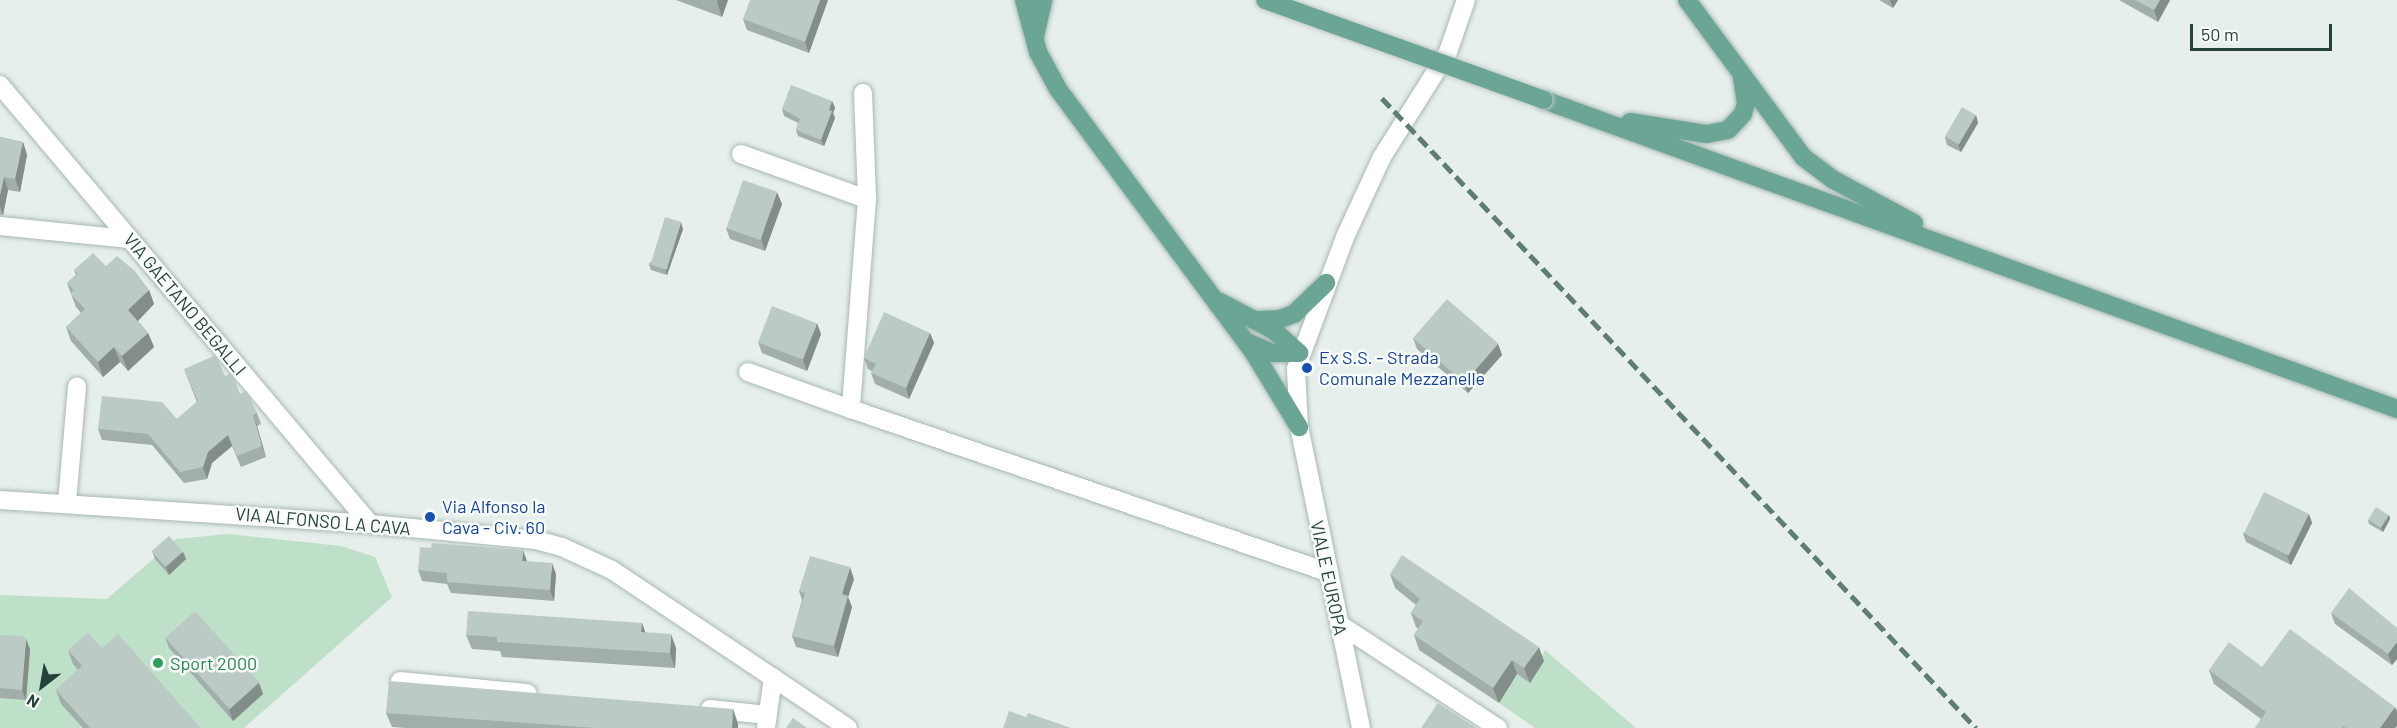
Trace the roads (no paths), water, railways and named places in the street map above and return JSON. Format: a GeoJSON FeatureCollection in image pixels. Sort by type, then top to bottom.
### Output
{"type":"FeatureCollection","features":[{"type":"Feature","properties":{"kind":"main road"},"geometry":{"type":"LineString","coordinates":[[1024,0],[1034,38],[1058,89],[1151,219],[1214,297],[1244,339],[1299,427]]}},
{"type":"Feature","properties":{"kind":"main road"},"geometry":{"type":"LineString","coordinates":[[1034,38],[1043,0]]}},
{"type":"Feature","properties":{"kind":"main road"},"geometry":{"type":"LineString","coordinates":[[1265,0],[1965,251],[2397,409]]}},
{"type":"Feature","properties":{"kind":"main road"},"geometry":{"type":"LineString","coordinates":[[1687,0],[1788,140],[1813,165],[1965,251]]}},
{"type":"Feature","properties":{"kind":"main road"},"geometry":{"type":"LineString","coordinates":[[1580,113],[1719,133],[1735,125],[1746,103],[1736,66]]}},
{"type":"Feature","properties":{"kind":"main road"},"geometry":{"type":"LineString","coordinates":[[1251,318],[1272,320],[1291,315],[1326,283]]}},
{"type":"Feature","properties":{"kind":"main road"},"geometry":{"type":"LineString","coordinates":[[1214,297],[1280,335],[1299,353]]}},
{"type":"Feature","properties":{"kind":"main road"},"geometry":{"type":"LineString","coordinates":[[1244,339],[1272,353],[1299,353]]}},
{"type":"Feature","properties":{"kind":"street","name":"VIALE EUROPA"},"geometry":{"type":"LineString","coordinates":[[1361,728],[1327,573],[1299,427],[1294,394],[1299,353],[1326,283],[1382,157],[1448,52],[1466,0]]}},
{"type":"Feature","properties":{"kind":"street","name":"VIA GAETANO BEGALLI"},"geometry":{"type":"LineString","coordinates":[[0,85],[370,524]]}},
{"type":"Feature","properties":{"kind":"street"},"geometry":{"type":"LineString","coordinates":[[850,409],[867,199],[863,93]]}},
{"type":"Feature","properties":{"kind":"street"},"geometry":{"type":"LineString","coordinates":[[741,154],[867,199]]}},
{"type":"Feature","properties":{"kind":"street"},"geometry":{"type":"LineString","coordinates":[[0,226],[129,238]]}},
{"type":"Feature","properties":{"kind":"street"},"geometry":{"type":"LineString","coordinates":[[748,372],[1327,573]]}},
{"type":"Feature","properties":{"kind":"street"},"geometry":{"type":"LineString","coordinates":[[67,503],[77,386]]}},
{"type":"Feature","properties":{"kind":"street","name":"VIA ALFONSO LA CAVA"},"geometry":{"type":"LineString","coordinates":[[0,500],[370,524],[536,540],[562,547],[612,570],[848,728]]}},
{"type":"Feature","properties":{"kind":"street"},"geometry":{"type":"LineString","coordinates":[[1339,624],[1498,728]]}},
{"type":"Feature","properties":{"kind":"street"},"geometry":{"type":"LineString","coordinates":[[697,708],[767,721],[773,677]]}},
{"type":"Feature","properties":{"kind":"street"},"geometry":{"type":"LineString","coordinates":[[400,681],[542,694]]}},
{"type":"Feature","properties":{"kind":"railway"},"geometry":{"type":"LineString","coordinates":[[1382,98],[1976,728]]}},
{"type":"Feature","properties":{"kind":"place","name":"Ex S.S. - Strada Comunale Mezzanelle"},"geometry":{"type":"Point","coordinates":[1307,368]}},
{"type":"Feature","properties":{"kind":"place","name":"Via Alfonso la Cava - Civ. 60"},"geometry":{"type":"Point","coordinates":[430,517]}},
{"type":"Feature","properties":{"kind":"place","name":"Sport 2000"},"geometry":{"type":"Point","coordinates":[158,663]}}]}
